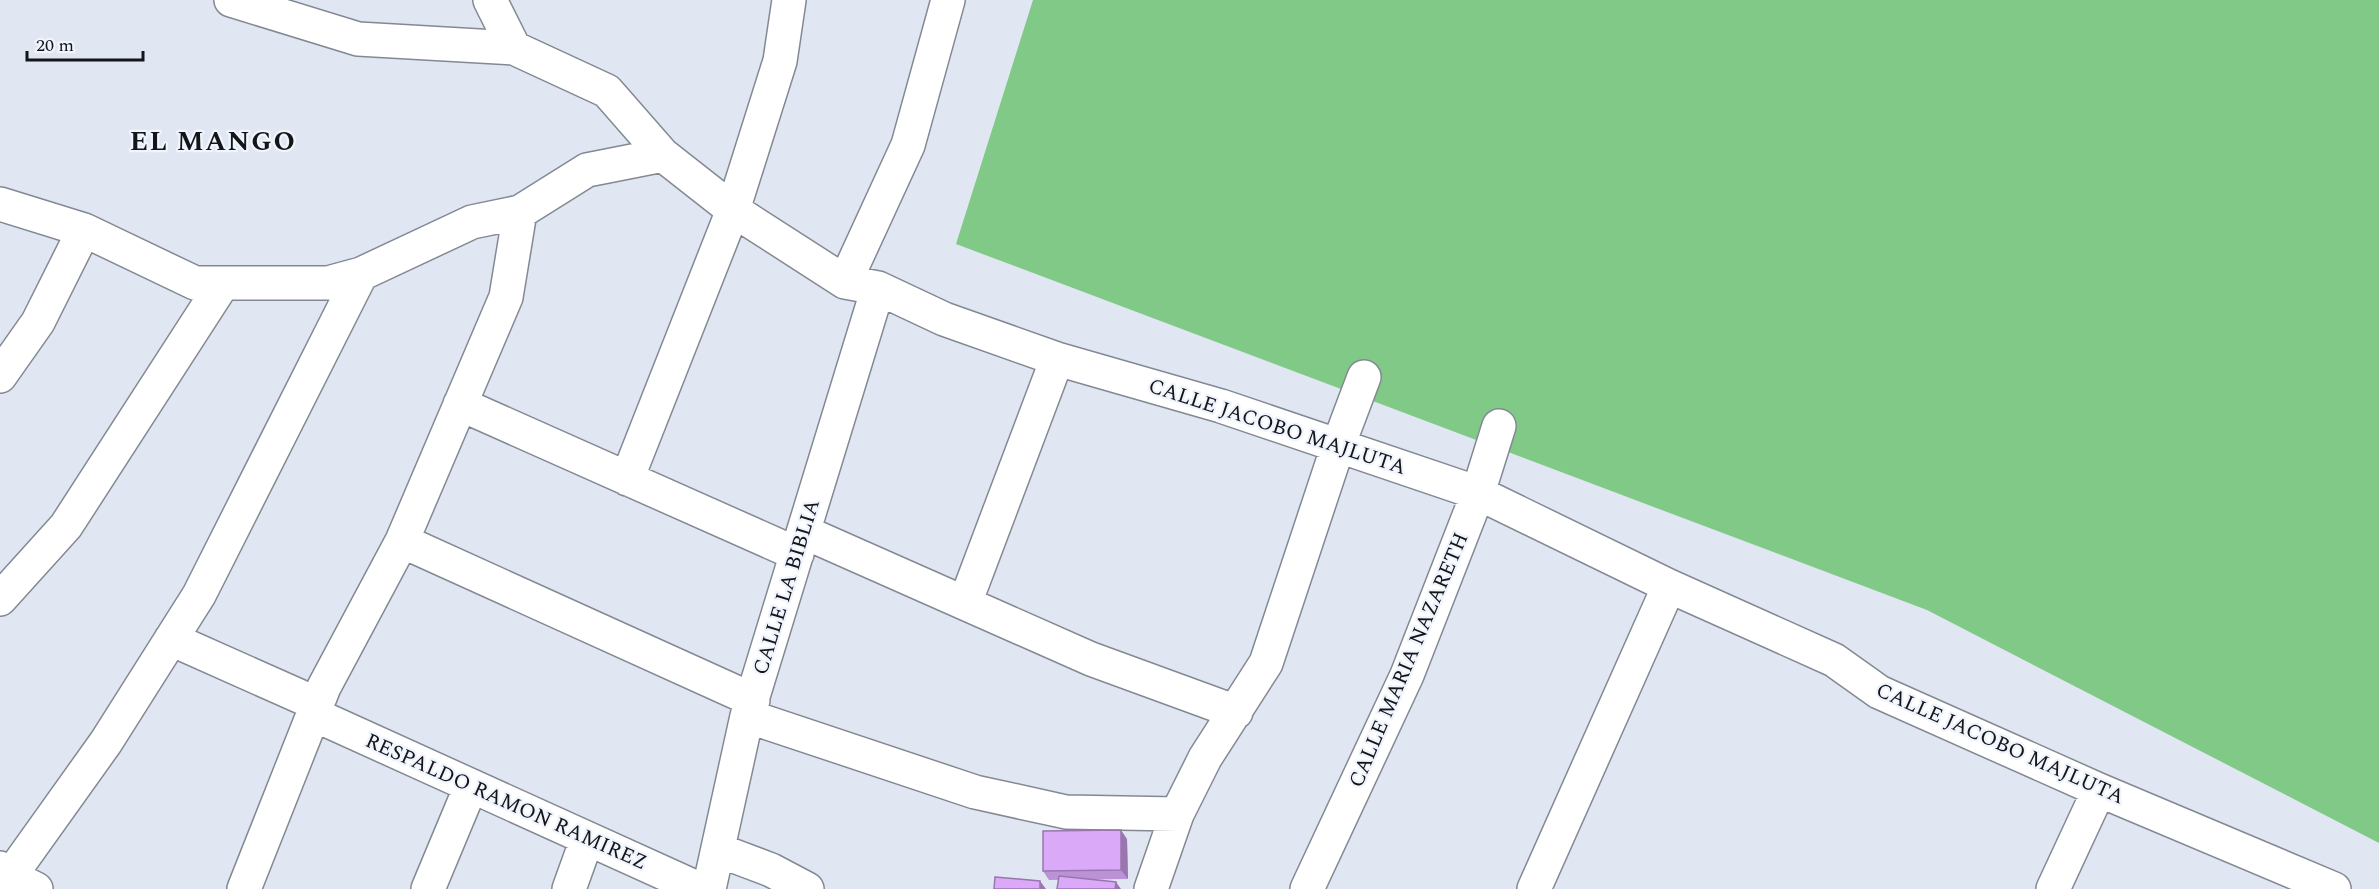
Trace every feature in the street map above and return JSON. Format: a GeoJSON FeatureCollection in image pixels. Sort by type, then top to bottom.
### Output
{"type":"FeatureCollection","features":[{"type":"Feature","properties":{"kind":"street","name":"CALLE JACOBO MAJLUTA"},"geometry":{"type":"LineString","coordinates":[[231,0],[358,39],[514,48],[607,92],[663,155],[732,210],[845,282],[878,288],[944,319],[1057,359],[1221,406],[1478,493],[1669,586],[1834,660],[1879,692],[2099,790],[2334,889]]}},
{"type":"Feature","properties":{"kind":"street"},"geometry":{"type":"LineString","coordinates":[[490,0],[514,48]]}},
{"type":"Feature","properties":{"kind":"street"},"geometry":{"type":"LineString","coordinates":[[627,479],[732,210],[780,61],[789,0]]}},
{"type":"Feature","properties":{"kind":"street"},"geometry":{"type":"LineString","coordinates":[[845,282],[908,145],[948,0]]}},
{"type":"Feature","properties":{"kind":"street"},"geometry":{"type":"LineString","coordinates":[[0,204],[84,230],[195,283],[328,283],[361,274],[472,222],[520,212],[586,170],[663,155]]}},
{"type":"Feature","properties":{"kind":"street"},"geometry":{"type":"LineString","coordinates":[[244,889],[324,687],[402,541],[506,297],[520,212]]}},
{"type":"Feature","properties":{"kind":"street"},"geometry":{"type":"LineString","coordinates":[[0,376],[38,322],[84,230]]}},
{"type":"Feature","properties":{"kind":"street"},"geometry":{"type":"LineString","coordinates":[[12,881],[106,742],[199,595],[361,274]]}},
{"type":"Feature","properties":{"kind":"street"},"geometry":{"type":"LineString","coordinates":[[0,599],[66,526],[224,283]]}},
{"type":"Feature","properties":{"kind":"street","name":"CALLE LA BIBLIA"},"geometry":{"type":"LineString","coordinates":[[709,889],[750,708],[878,288]]}},
{"type":"Feature","properties":{"kind":"street"},"geometry":{"type":"LineString","coordinates":[[965,603],[1057,359]]}},
{"type":"Feature","properties":{"kind":"street"},"geometry":{"type":"LineString","coordinates":[[1151,889],[1177,814],[1205,758],[1266,663],[1338,446],[1364,376]]}},
{"type":"Feature","properties":{"kind":"street"},"geometry":{"type":"LineString","coordinates":[[460,404],[627,479],[965,603],[1091,659],[1236,712]]}},
{"type":"Feature","properties":{"kind":"street","name":"CALLE MARIA NAZARETH"},"geometry":{"type":"LineString","coordinates":[[1307,889],[1407,675],[1478,493],[1499,426]]}},
{"type":"Feature","properties":{"kind":"street"},"geometry":{"type":"LineString","coordinates":[[402,541],[750,708],[975,792],[1066,812],[1177,814]]}},
{"type":"Feature","properties":{"kind":"street"},"geometry":{"type":"LineString","coordinates":[[1534,889],[1669,586]]}},
{"type":"Feature","properties":{"kind":"street","name":"RESPALDO RAMON RAMIREZ"},"geometry":{"type":"LineString","coordinates":[[171,639],[471,786],[699,889]]}},
{"type":"Feature","properties":{"kind":"street"},"geometry":{"type":"LineString","coordinates":[[428,889],[471,786]]}},
{"type":"Feature","properties":{"kind":"street"},"geometry":{"type":"LineString","coordinates":[[2053,889],[2099,790]]}},
{"type":"Feature","properties":{"kind":"street"},"geometry":{"type":"LineString","coordinates":[[568,889],[587,839]]}},
{"type":"Feature","properties":{"kind":"street"},"geometry":{"type":"LineString","coordinates":[[718,850],[771,870],[807,889]]}},
{"type":"Feature","properties":{"kind":"green space"},"geometry":{"type":"Polygon","coordinates":[[[1033,0],[2379,0],[2379,843],[1927,610],[956,244],[1033,0]]]}},
{"type":"Feature","properties":{"kind":"building"},"geometry":{"type":"Polygon","coordinates":[[[1121,830],[1121,870],[1043,871],[1043,831],[1121,830]]]}},
{"type":"Feature","properties":{"kind":"building"},"geometry":{"type":"Polygon","coordinates":[[[1059,876],[1116,882],[1115,889],[1057,889],[1059,876]]]}},
{"type":"Feature","properties":{"kind":"building"},"geometry":{"type":"Polygon","coordinates":[[[995,877],[1040,881],[1040,889],[994,889],[995,877]]]}},
{"type":"Feature","properties":{"kind":"district","name":"EL MANGO"},"geometry":{"type":"Point","coordinates":[213,142]}}]}
